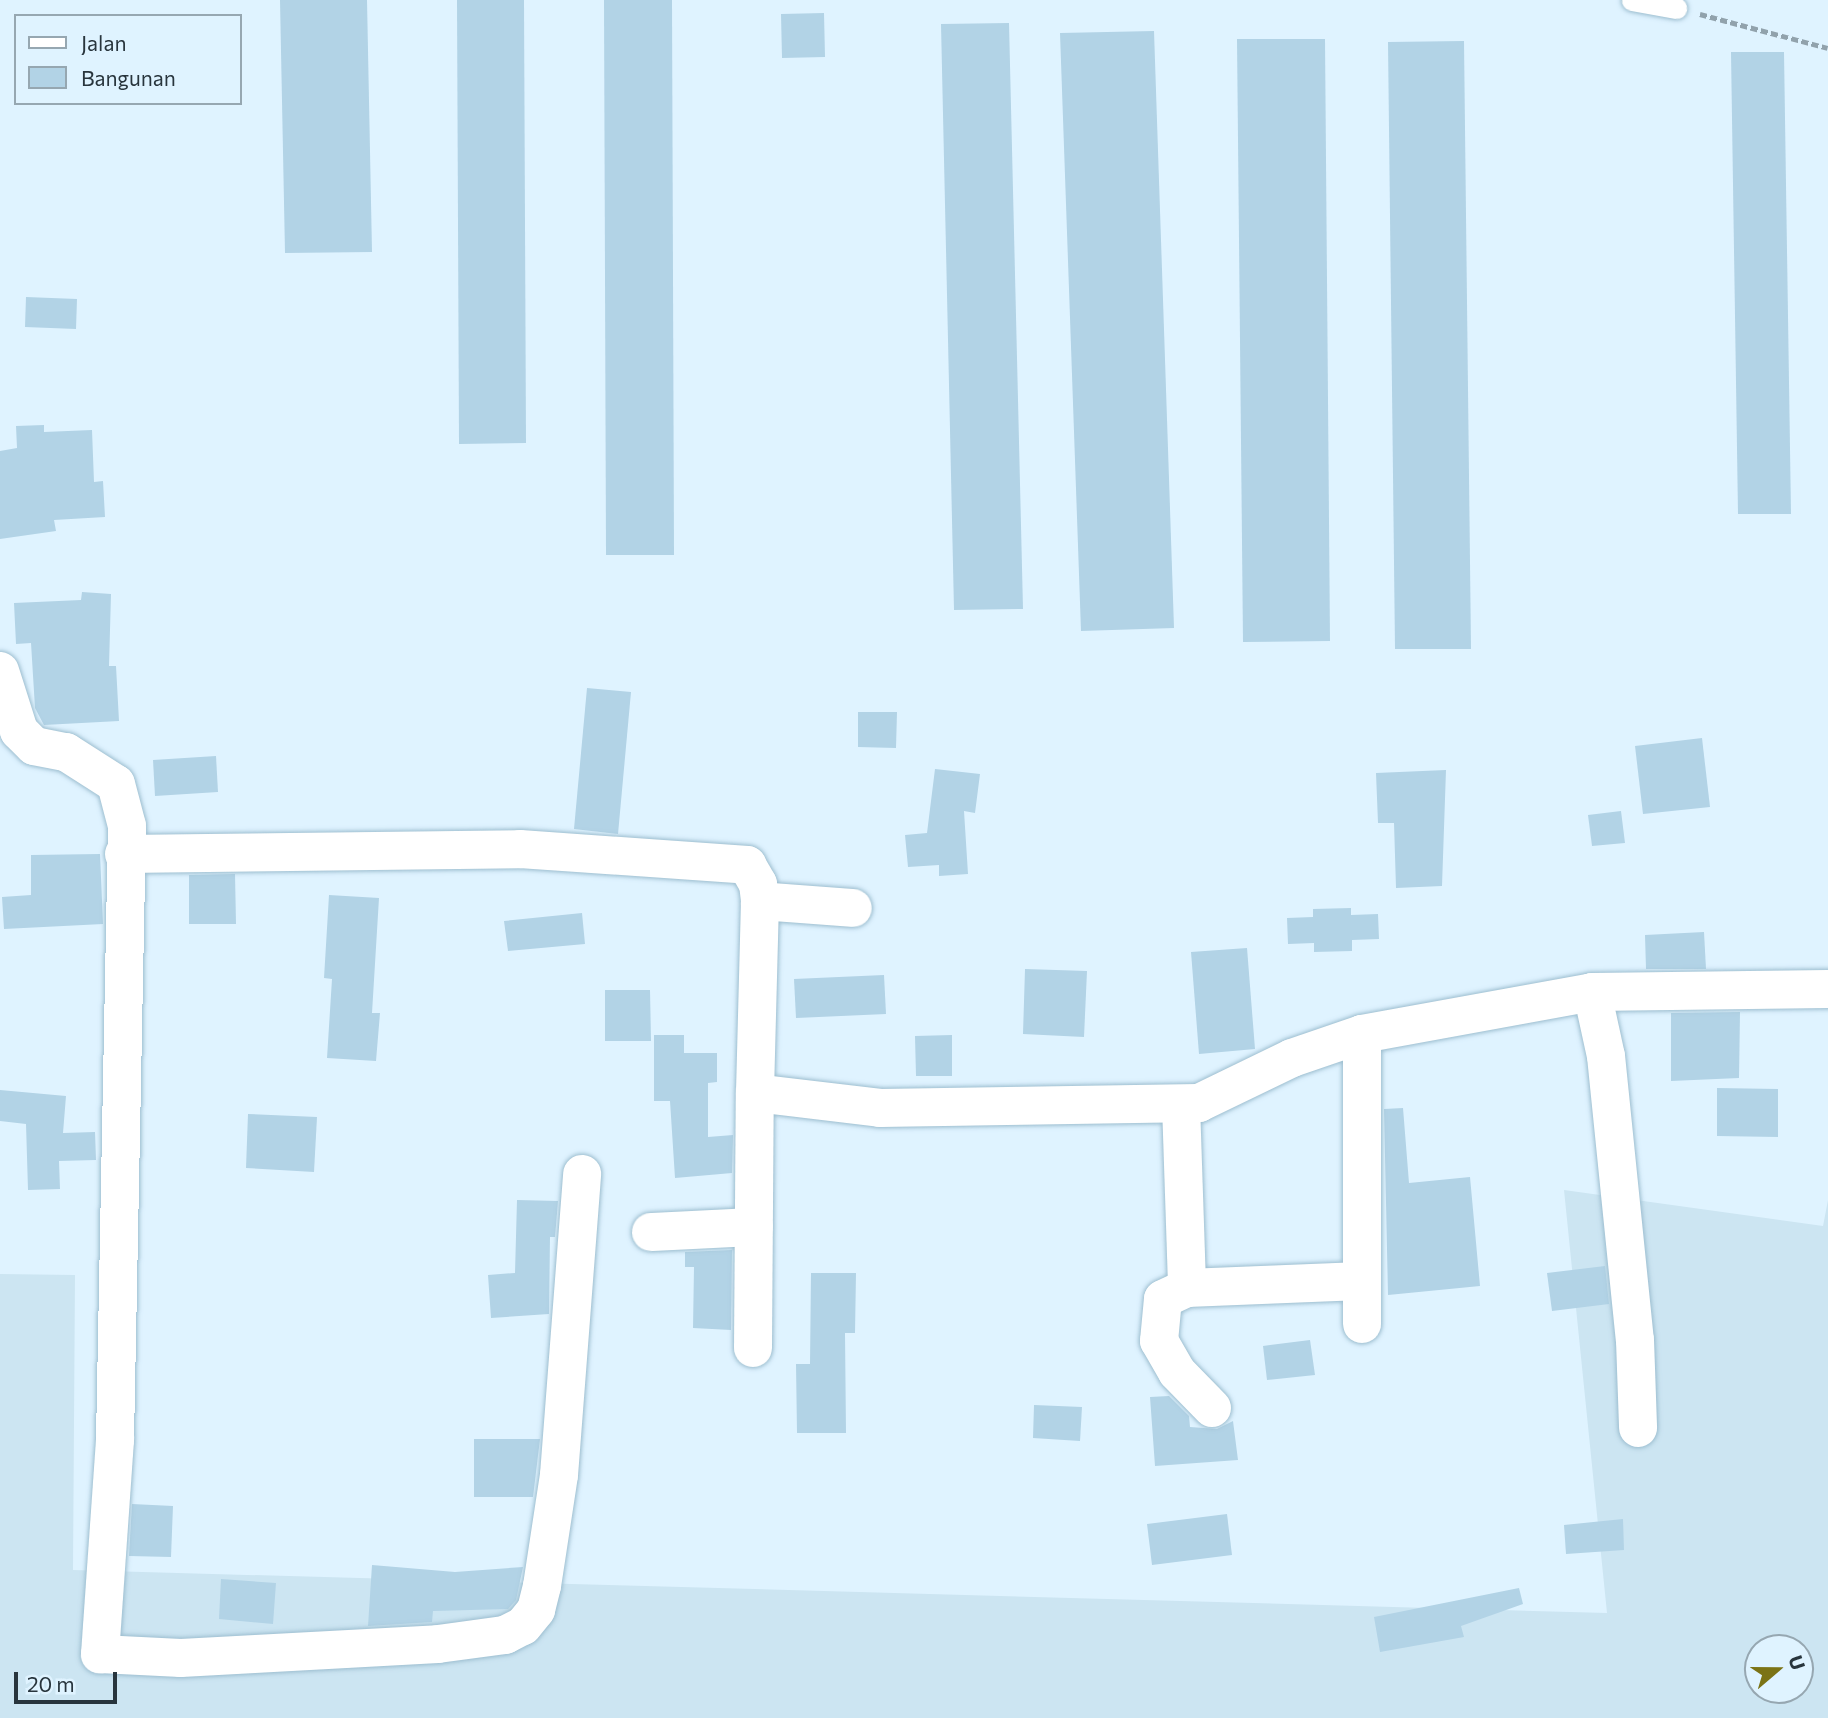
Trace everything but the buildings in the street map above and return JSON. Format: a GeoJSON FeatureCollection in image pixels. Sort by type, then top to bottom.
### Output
{"type":"FeatureCollection","features":[{"type":"Feature","properties":{"kind":"street"},"geometry":{"type":"LineString","coordinates":[[0,671],[11,716],[34,746],[66,752],[116,784],[127,826],[124,854],[115,1440],[100,1654],[181,1658],[438,1644],[505,1634],[523,1626],[539,1598],[559,1475],[582,1174]]}},
{"type":"Feature","properties":{"kind":"street"},"geometry":{"type":"LineString","coordinates":[[124,854],[520,849],[747,865],[754,873],[760,901],[752,1348]]}},
{"type":"Feature","properties":{"kind":"street"},"geometry":{"type":"LineString","coordinates":[[760,901],[853,908]]}},
{"type":"Feature","properties":{"kind":"street"},"geometry":{"type":"LineString","coordinates":[[755,1093],[880,1108],[1199,1103],[1292,1058],[1362,1034],[1592,992],[1828,989]]}},
{"type":"Feature","properties":{"kind":"street"},"geometry":{"type":"LineString","coordinates":[[1592,992],[1606,1056],[1635,1340],[1638,1428]]}},
{"type":"Feature","properties":{"kind":"street"},"geometry":{"type":"LineString","coordinates":[[1362,1034],[1362,1324]]}},
{"type":"Feature","properties":{"kind":"street"},"geometry":{"type":"LineString","coordinates":[[1181,1104],[1187,1288]]}},
{"type":"Feature","properties":{"kind":"street"},"geometry":{"type":"LineString","coordinates":[[651,1232],[754,1227]]}},
{"type":"Feature","properties":{"kind":"street"},"geometry":{"type":"LineString","coordinates":[[1212,1408],[1177,1372],[1159,1341],[1163,1299],[1187,1288],[1361,1281]]}},
{"type":"Feature","properties":{"kind":"lane"},"geometry":{"type":"LineString","coordinates":[[1632,0],[1676,8]]}},
{"type":"Feature","properties":{"kind":"path"},"geometry":{"type":"LineString","coordinates":[[1676,8],[1828,48]]}},
{"type":"Feature","properties":{"kind":"shaded area"},"geometry":{"type":"Polygon","coordinates":[[[1564,1190],[1823,1226],[1828,1200],[1828,1718],[0,1718],[0,1274],[75,1275],[73,1570],[1607,1613],[1564,1190]]]}}]}
